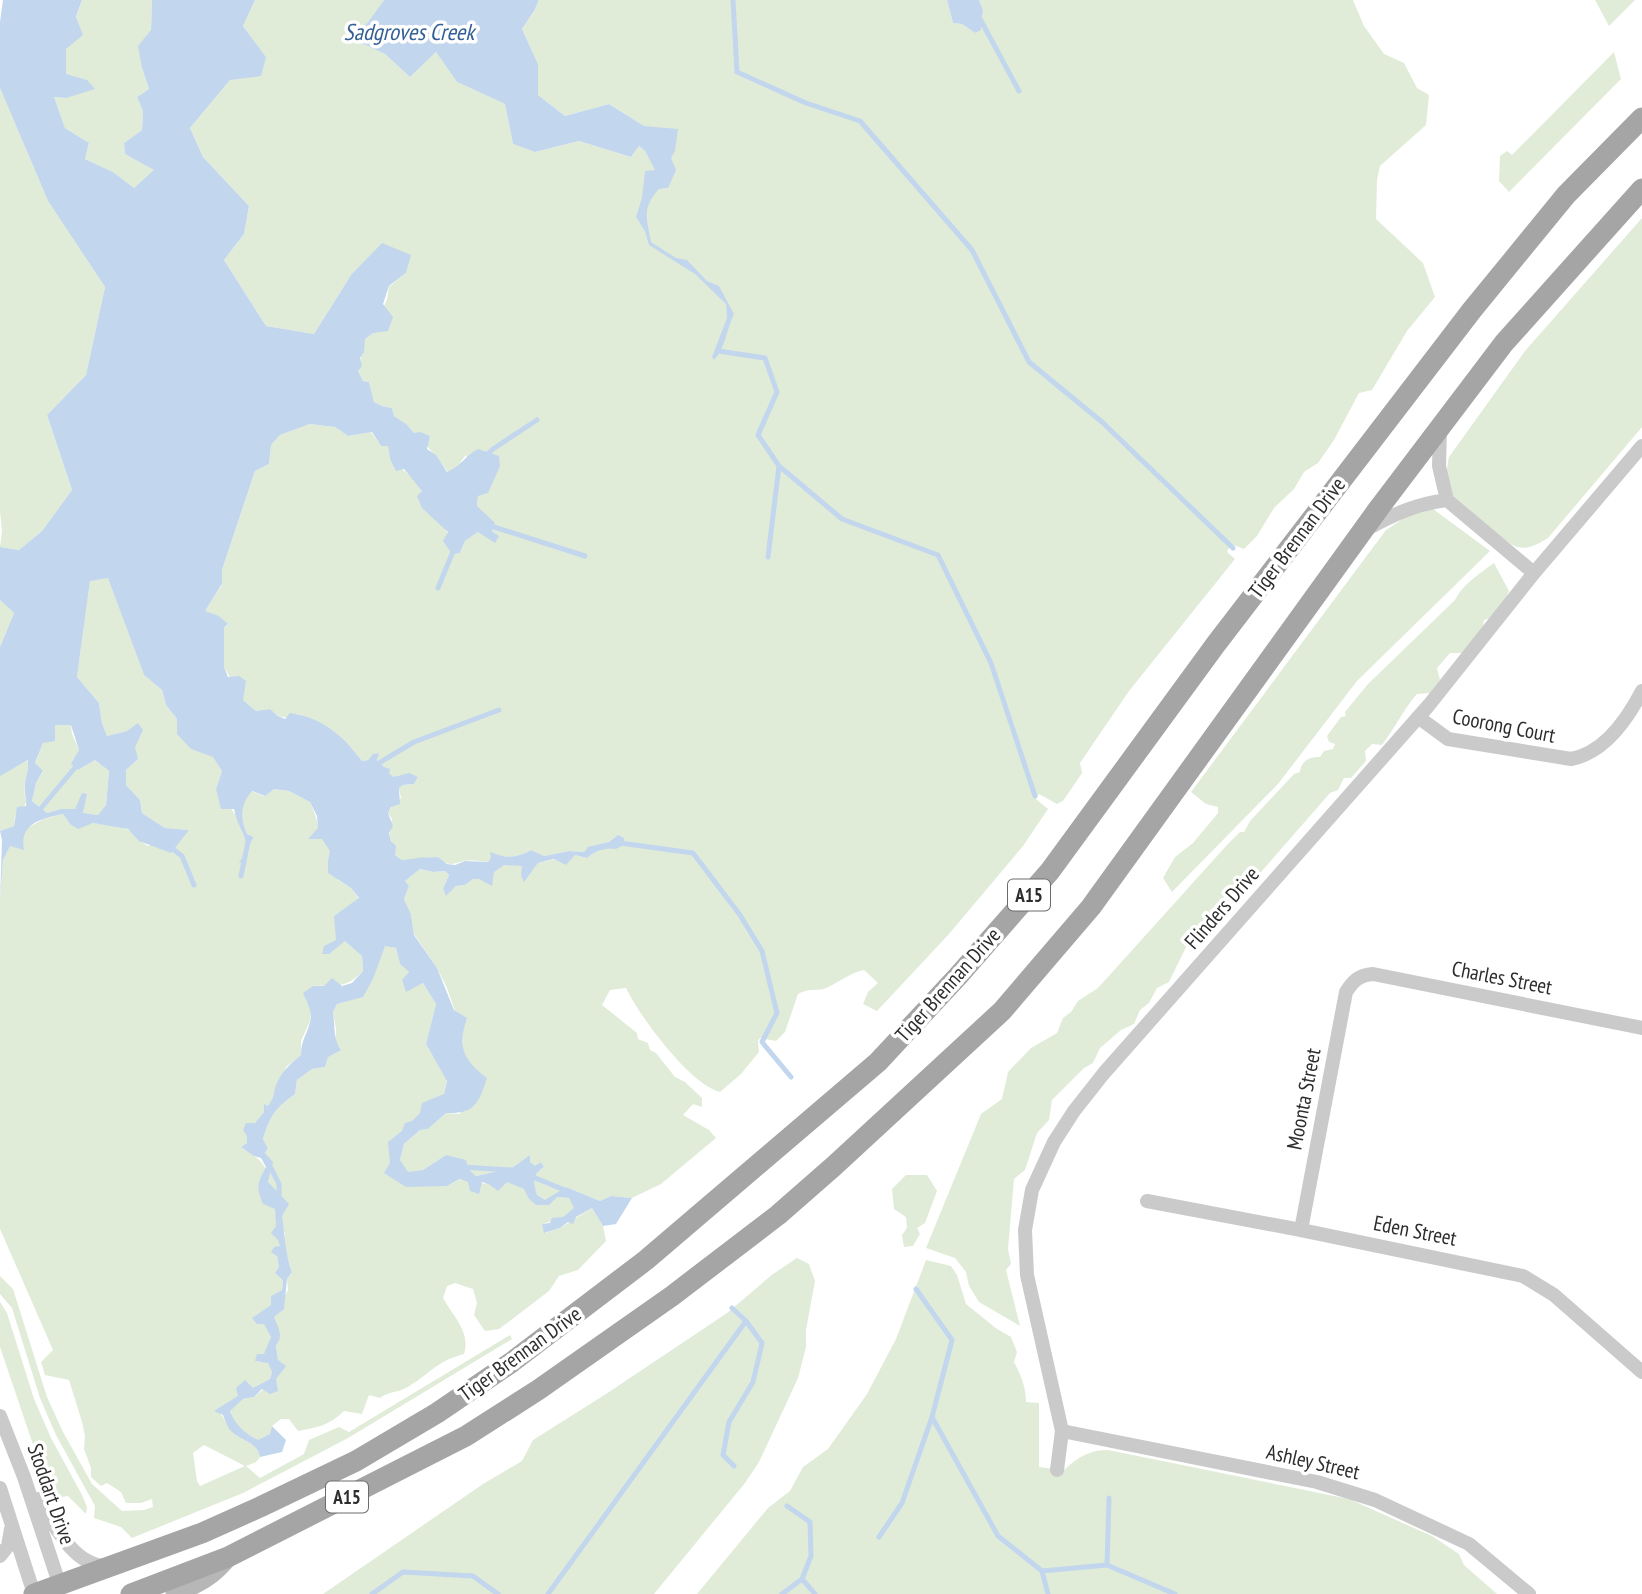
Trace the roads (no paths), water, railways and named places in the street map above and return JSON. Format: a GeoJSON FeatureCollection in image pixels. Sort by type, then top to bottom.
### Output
{"type":"FeatureCollection","features":[{"type":"Feature","properties":{"kind":"main road","name":"Tiger Brennan Drive"},"geometry":{"type":"LineString","coordinates":[[34,1594],[61,1590],[260,1507],[356,1461],[437,1413],[512,1362],[646,1260],[878,1062],[959,975],[1049,871],[1216,644],[1494,282],[1566,195],[1642,118]]}},
{"type":"Feature","properties":{"kind":"main road","name":"Tiger Brennan Drive"},"geometry":{"type":"LineString","coordinates":[[131,1594],[228,1557],[466,1436],[518,1403],[672,1296],[778,1215],[1002,1011],[1091,907],[1361,532],[1504,343],[1642,189]]}},
{"type":"Feature","properties":{"kind":"main road"},"geometry":{"type":"LineString","coordinates":[[174,1594],[204,1581],[219,1569],[228,1557]]}},
{"type":"Feature","properties":{"kind":"street"},"geometry":{"type":"LineString","coordinates":[[1440,428],[1439,466],[1447,500],[1534,573]]}},
{"type":"Feature","properties":{"kind":"street","name":"Flinders Drive"},"geometry":{"type":"LineString","coordinates":[[1057,1469],[1062,1431],[1027,1276],[1025,1252],[1032,1190],[1054,1142],[1104,1073],[1418,717],[1534,573],[1642,446]]}},
{"type":"Feature","properties":{"kind":"street"},"geometry":{"type":"LineString","coordinates":[[1361,532],[1400,510],[1447,500]]}},
{"type":"Feature","properties":{"kind":"street","name":"Coorong Court"},"geometry":{"type":"LineString","coordinates":[[1418,717],[1448,739],[1571,759],[1590,753],[1610,737],[1642,691]]}},
{"type":"Feature","properties":{"kind":"street","name":"Charles Street"},"geometry":{"type":"LineString","coordinates":[[1355,979],[1373,974],[1642,1027]]}},
{"type":"Feature","properties":{"kind":"street","name":"Moonta Street"},"geometry":{"type":"LineString","coordinates":[[1301,1230],[1346,992],[1355,979]]}},
{"type":"Feature","properties":{"kind":"street","name":"Eden Street"},"geometry":{"type":"LineString","coordinates":[[1147,1201],[1523,1276],[1554,1295],[1642,1371]]}},
{"type":"Feature","properties":{"kind":"street","name":"Stoddart Drive"},"geometry":{"type":"LineString","coordinates":[[0,1416],[24,1477],[61,1590]]}},
{"type":"Feature","properties":{"kind":"street","name":"Ashley Street"},"geometry":{"type":"LineString","coordinates":[[1062,1431],[1317,1482],[1375,1500],[1469,1544],[1529,1594]]}},
{"type":"Feature","properties":{"kind":"street"},"geometry":{"type":"LineString","coordinates":[[24,1477],[52,1523],[85,1561],[98,1566],[127,1562]]}},
{"type":"Feature","properties":{"kind":"street"},"geometry":{"type":"LineString","coordinates":[[0,1488],[11,1532],[10,1540],[0,1556]]}},
{"type":"Feature","properties":{"kind":"street"},"geometry":{"type":"LineString","coordinates":[[8,1518],[34,1594]]}},
{"type":"Feature","properties":{"kind":"water"},"geometry":{"type":"Polygon","coordinates":[[[3,0],[82,0],[76,17],[83,35],[66,49],[66,74],[87,80],[95,89],[66,98],[54,97],[65,128],[89,143],[85,159],[113,172],[134,188],[154,170],[125,154],[124,143],[142,130],[143,111],[137,97],[149,89],[138,46],[151,30],[152,0],[255,0],[243,26],[266,57],[261,76],[230,80],[190,128],[203,157],[249,206],[244,234],[224,260],[266,326],[314,334],[351,275],[382,243],[411,255],[406,273],[389,286],[383,304],[393,317],[388,331],[373,333],[365,339],[364,352],[360,358],[362,366],[358,371],[363,381],[369,382],[374,402],[392,408],[394,416],[414,433],[430,436],[427,449],[436,455],[447,472],[478,449],[499,456],[500,466],[488,493],[478,496],[477,506],[495,523],[492,531],[499,536],[495,543],[478,532],[465,541],[460,553],[452,554],[443,541],[448,532],[422,508],[417,496],[422,491],[404,469],[396,471],[388,446],[381,446],[372,432],[348,436],[335,427],[310,424],[280,435],[271,445],[269,464],[255,471],[222,570],[222,584],[205,611],[219,616],[228,624],[224,628],[224,667],[228,677],[239,676],[246,681],[243,700],[256,711],[270,709],[285,719],[290,713],[322,723],[348,744],[362,761],[379,753],[377,760],[390,769],[389,773],[393,777],[409,773],[418,777],[414,784],[399,788],[400,804],[391,807],[388,813],[393,826],[389,833],[396,846],[395,855],[407,864],[415,862],[417,858],[438,857],[447,864],[455,865],[465,861],[488,862],[491,858],[490,852],[511,857],[531,850],[544,856],[569,851],[584,852],[588,847],[609,842],[618,835],[624,838],[625,844],[616,849],[601,850],[587,858],[575,855],[566,865],[554,859],[538,863],[524,882],[521,876],[522,866],[504,865],[494,872],[492,886],[473,879],[465,885],[456,886],[446,896],[443,889],[449,875],[445,871],[420,869],[405,881],[409,886],[404,899],[411,914],[414,935],[437,968],[454,1010],[467,1018],[463,1037],[464,1052],[472,1065],[487,1078],[474,1106],[463,1112],[446,1113],[428,1129],[420,1130],[404,1144],[400,1160],[408,1172],[423,1170],[446,1155],[466,1160],[468,1169],[476,1176],[512,1168],[530,1155],[530,1162],[535,1166],[541,1162],[544,1167],[535,1176],[534,1183],[537,1195],[545,1200],[566,1187],[600,1201],[611,1196],[632,1198],[616,1224],[603,1226],[592,1208],[576,1217],[573,1224],[568,1222],[560,1228],[544,1233],[542,1224],[550,1223],[552,1218],[563,1217],[574,1208],[569,1198],[557,1197],[549,1205],[536,1205],[524,1189],[507,1182],[498,1191],[482,1182],[479,1194],[470,1191],[468,1182],[460,1179],[447,1186],[406,1187],[384,1173],[390,1163],[388,1142],[402,1131],[405,1123],[412,1121],[420,1113],[422,1103],[444,1094],[447,1081],[426,1044],[436,1004],[423,983],[406,992],[402,980],[409,972],[400,964],[396,948],[385,946],[363,997],[337,1004],[333,1012],[335,1037],[341,1050],[328,1057],[325,1067],[312,1069],[297,1080],[295,1094],[274,1113],[263,1139],[268,1149],[265,1153],[273,1162],[268,1182],[289,1204],[282,1216],[292,1272],[287,1279],[284,1309],[274,1317],[280,1335],[276,1345],[278,1360],[286,1366],[276,1379],[278,1391],[270,1394],[262,1389],[254,1397],[243,1399],[230,1411],[241,1428],[258,1440],[270,1434],[272,1426],[286,1440],[282,1452],[260,1457],[252,1444],[231,1431],[223,1415],[214,1411],[238,1396],[236,1388],[245,1380],[253,1388],[270,1379],[272,1372],[268,1363],[255,1361],[257,1354],[264,1354],[271,1337],[264,1324],[257,1324],[252,1318],[271,1305],[271,1296],[282,1290],[283,1280],[275,1273],[279,1267],[277,1256],[271,1252],[274,1247],[280,1246],[271,1233],[276,1226],[275,1209],[263,1204],[258,1189],[266,1167],[261,1158],[241,1147],[247,1143],[243,1130],[246,1123],[255,1123],[264,1112],[264,1104],[268,1106],[271,1102],[281,1075],[301,1055],[311,1018],[303,993],[313,986],[324,986],[332,978],[342,986],[352,983],[363,971],[362,956],[345,941],[329,954],[322,954],[324,946],[336,940],[334,916],[359,898],[351,888],[328,873],[330,851],[322,839],[308,839],[318,828],[317,816],[310,802],[289,791],[274,789],[265,796],[252,791],[248,796],[242,817],[247,834],[254,837],[244,862],[239,863],[246,841],[234,809],[221,809],[216,789],[222,771],[213,757],[191,749],[177,734],[177,719],[166,705],[162,690],[144,675],[108,578],[90,581],[77,677],[99,703],[107,736],[127,731],[138,723],[143,730],[135,747],[138,759],[126,770],[126,785],[140,800],[142,813],[165,828],[189,830],[171,853],[139,841],[128,829],[93,823],[78,829],[70,824],[63,814],[40,820],[28,828],[23,841],[24,850],[10,846],[3,860],[0,901],[0,831],[14,826],[17,807],[26,806],[28,760],[0,776],[0,647],[14,613],[0,600],[0,547],[19,550],[42,531],[72,490],[47,415],[86,375],[105,287],[48,201],[0,88],[0,22],[3,0]],[[55,725],[55,741],[43,743],[35,763],[43,771],[36,783],[32,801],[47,813],[75,809],[82,793],[87,794],[83,813],[98,815],[106,805],[109,771],[95,760],[78,770],[71,764],[79,750],[71,725],[55,725]]]}},
{"type":"Feature","properties":{"kind":"water"},"geometry":{"type":"Polygon","coordinates":[[[384,0],[539,0],[522,29],[538,64],[538,95],[565,116],[609,104],[644,126],[678,129],[675,151],[671,158],[676,170],[668,188],[659,189],[650,202],[648,226],[651,242],[676,258],[687,260],[707,281],[719,286],[734,314],[721,350],[714,360],[712,357],[727,318],[726,304],[695,274],[649,245],[645,231],[636,217],[642,198],[645,171],[655,170],[645,151],[639,146],[631,157],[579,141],[535,152],[513,144],[505,104],[457,82],[436,52],[410,77],[385,54],[355,40],[384,0]]]}},
{"type":"Feature","properties":{"kind":"water"},"geometry":{"type":"Polygon","coordinates":[[[947,0],[979,0],[983,10],[981,30],[975,33],[962,24],[953,23],[947,0]]]}},
{"type":"Feature","properties":{"kind":"waterway"},"geometry":{"type":"LineString","coordinates":[[733,0],[737,72],[806,103],[860,121],[972,250],[1029,362],[1102,422],[1233,548]]}},
{"type":"Feature","properties":{"kind":"waterway"},"geometry":{"type":"LineString","coordinates":[[979,17],[1019,91]]}},
{"type":"Feature","properties":{"kind":"waterway"},"geometry":{"type":"LineString","coordinates":[[718,351],[765,358],[777,392],[758,435],[779,466],[842,519],[938,555],[991,663],[1035,796]]}},
{"type":"Feature","properties":{"kind":"waterway"},"geometry":{"type":"LineString","coordinates":[[485,457],[537,420]]}},
{"type":"Feature","properties":{"kind":"waterway"},"geometry":{"type":"LineString","coordinates":[[768,557],[779,466]]}},
{"type":"Feature","properties":{"kind":"waterway"},"geometry":{"type":"LineString","coordinates":[[488,525],[585,556]]}},
{"type":"Feature","properties":{"kind":"waterway"},"geometry":{"type":"LineString","coordinates":[[438,588],[454,549]]}},
{"type":"Feature","properties":{"kind":"waterway"},"geometry":{"type":"LineString","coordinates":[[374,766],[414,742],[499,710]]}},
{"type":"Feature","properties":{"kind":"waterway"},"geometry":{"type":"LineString","coordinates":[[37,813],[78,764]]}},
{"type":"Feature","properties":{"kind":"waterway"},"geometry":{"type":"LineString","coordinates":[[241,876],[248,842]]}},
{"type":"Feature","properties":{"kind":"waterway"},"geometry":{"type":"LineString","coordinates":[[620,843],[693,853],[740,915],[762,951],[777,1013],[762,1042],[791,1077]]}},
{"type":"Feature","properties":{"kind":"waterway"},"geometry":{"type":"LineString","coordinates":[[170,847],[182,856],[194,885]]}},
{"type":"Feature","properties":{"kind":"waterway"},"geometry":{"type":"LineString","coordinates":[[400,863],[422,860]]}},
{"type":"Feature","properties":{"kind":"waterway"},"geometry":{"type":"LineString","coordinates":[[269,1164],[279,1184],[279,1197]]}},
{"type":"Feature","properties":{"kind":"waterway","name":"Sadgroves Creek"},"geometry":{"type":"LineString","coordinates":[[462,1167],[512,1170]]}},
{"type":"Feature","properties":{"kind":"waterway","name":"Sadgroves Creek"},"geometry":{"type":"LineString","coordinates":[[528,1175],[567,1191]]}},
{"type":"Feature","properties":{"kind":"waterway"},"geometry":{"type":"LineString","coordinates":[[916,1289],[952,1340],[932,1417],[998,1536],[1042,1571],[1107,1565],[1175,1594]]}},
{"type":"Feature","properties":{"kind":"waterway"},"geometry":{"type":"LineString","coordinates":[[732,1308],[746,1321],[762,1343],[753,1382],[729,1422],[723,1455],[734,1466]]}},
{"type":"Feature","properties":{"kind":"waterway"},"geometry":{"type":"LineString","coordinates":[[548,1594],[746,1321]]}},
{"type":"Feature","properties":{"kind":"waterway"},"geometry":{"type":"LineString","coordinates":[[879,1537],[902,1503],[932,1417]]}},
{"type":"Feature","properties":{"kind":"waterway"},"geometry":{"type":"LineString","coordinates":[[1107,1565],[1109,1498]]}},
{"type":"Feature","properties":{"kind":"waterway"},"geometry":{"type":"LineString","coordinates":[[787,1506],[810,1522],[811,1556],[802,1579],[815,1594]]}},
{"type":"Feature","properties":{"kind":"waterway"},"geometry":{"type":"LineString","coordinates":[[1042,1571],[1048,1594]]}},
{"type":"Feature","properties":{"kind":"waterway"},"geometry":{"type":"LineString","coordinates":[[372,1594],[403,1572],[473,1576],[498,1594]]}},
{"type":"Feature","properties":{"kind":"waterway"},"geometry":{"type":"LineString","coordinates":[[782,1594],[802,1579]]}}]}
